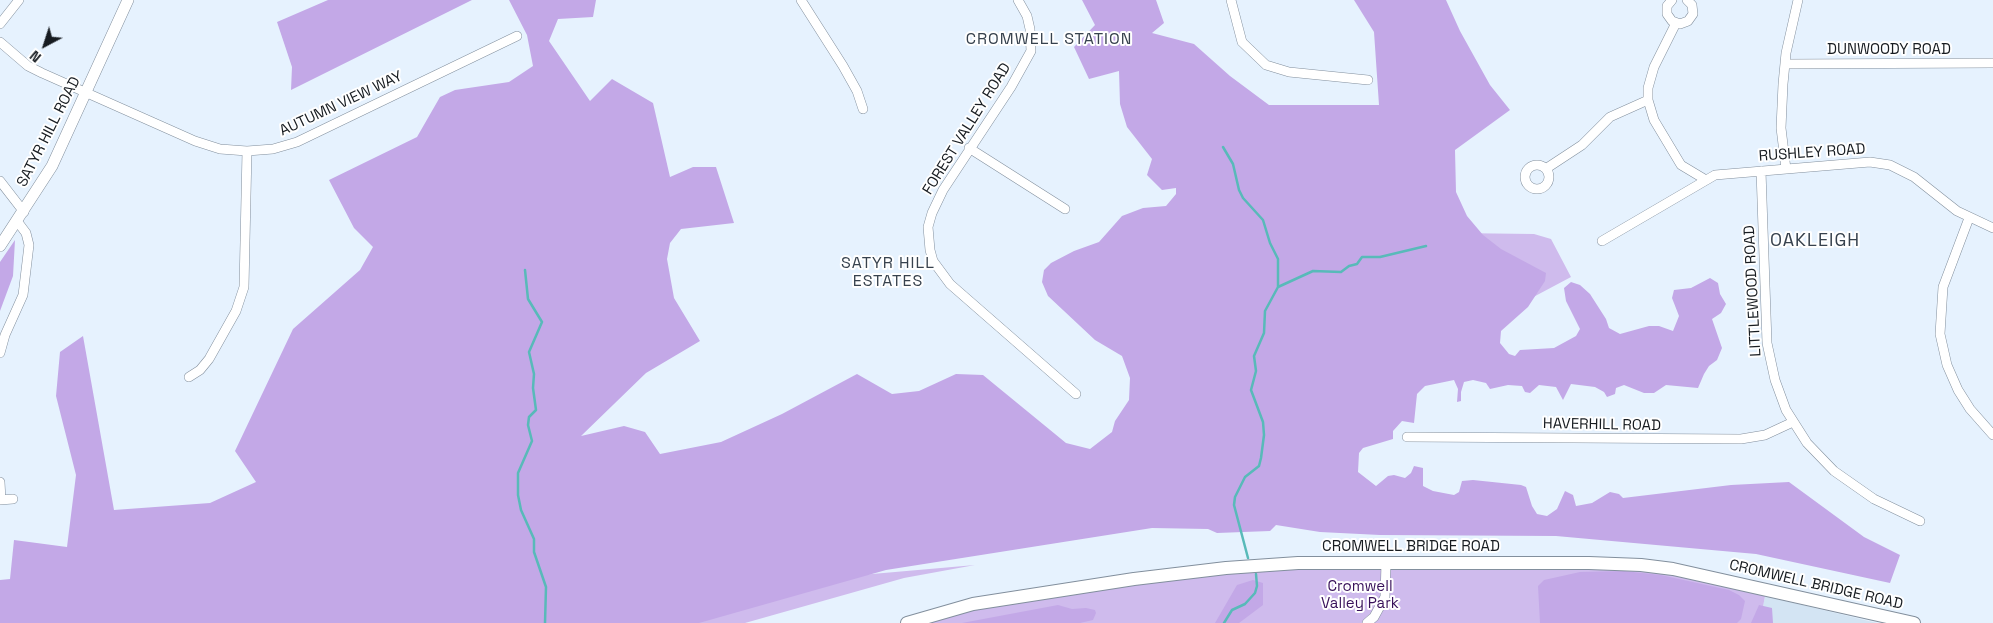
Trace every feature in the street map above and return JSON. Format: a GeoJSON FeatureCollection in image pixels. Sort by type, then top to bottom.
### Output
{"type":"FeatureCollection","features":[{"type":"Feature","properties":{"kind":"main road","name":"CROMWELL BRIDGE ROAD"},"geometry":{"type":"LineString","coordinates":[[907,623],[973,604],[1134,579],[1278,564],[1386,563],[1589,563],[1641,565],[1673,569],[1914,623]]}},
{"type":"Feature","properties":{"kind":"street"},"geometry":{"type":"LineString","coordinates":[[0,24],[19,0]]}},
{"type":"Feature","properties":{"kind":"street","name":"SATYR HILL ROAD"},"geometry":{"type":"LineString","coordinates":[[0,246],[52,166],[128,0]]}},
{"type":"Feature","properties":{"kind":"street"},"geometry":{"type":"LineString","coordinates":[[801,0],[857,90],[863,109]]}},
{"type":"Feature","properties":{"kind":"street","name":"FOREST VALLEY ROAD"},"geometry":{"type":"LineString","coordinates":[[1018,0],[1027,16],[1030,28],[1031,50],[1011,87],[943,190],[932,213],[928,227],[933,261],[950,284],[1076,394]]}},
{"type":"Feature","properties":{"kind":"street"},"geometry":{"type":"LineString","coordinates":[[1231,0],[1242,42],[1266,65],[1289,72],[1368,80]]}},
{"type":"Feature","properties":{"kind":"street"},"geometry":{"type":"LineString","coordinates":[[1672,0],[1667,6],[1667,14],[1676,23],[1684,23],[1691,18],[1693,9],[1687,0]]}},
{"type":"Feature","properties":{"kind":"street"},"geometry":{"type":"LineString","coordinates":[[1786,169],[1781,128],[1785,64],[1798,0]]}},
{"type":"Feature","properties":{"kind":"street"},"geometry":{"type":"LineString","coordinates":[[1676,23],[1654,67],[1648,88],[1648,100],[1654,120],[1681,165],[1706,180]]}},
{"type":"Feature","properties":{"kind":"street","name":"AUTUMN VIEW WAY"},"geometry":{"type":"LineString","coordinates":[[0,42],[28,66],[195,141],[220,149],[248,151],[273,149],[297,142],[517,36]]}},
{"type":"Feature","properties":{"kind":"street","name":"DUNWOODY ROAD"},"geometry":{"type":"LineString","coordinates":[[1785,64],[1993,63]]}},
{"type":"Feature","properties":{"kind":"street"},"geometry":{"type":"LineString","coordinates":[[1546,168],[1582,145],[1610,117],[1648,100]]}},
{"type":"Feature","properties":{"kind":"street"},"geometry":{"type":"LineString","coordinates":[[969,148],[1065,209]]}},
{"type":"Feature","properties":{"kind":"street"},"geometry":{"type":"LineString","coordinates":[[189,377],[200,370],[214,351],[236,311],[244,287],[248,151]]}},
{"type":"Feature","properties":{"kind":"street","name":"RUSHLEY ROAD"},"geometry":{"type":"LineString","coordinates":[[1602,241],[1715,175],[1870,162],[1890,165],[1914,177],[1957,211],[1993,228]]}},
{"type":"Feature","properties":{"kind":"street","name":"LITTLEWOOD ROAD"},"geometry":{"type":"LineString","coordinates":[[1761,171],[1767,343],[1775,380],[1793,422],[1819,457],[1848,481],[1874,499],[1920,521]]}},
{"type":"Feature","properties":{"kind":"street"},"geometry":{"type":"LineString","coordinates":[[0,180],[21,216],[28,238],[24,295],[5,336],[0,353]]}},
{"type":"Feature","properties":{"kind":"street"},"geometry":{"type":"LineString","coordinates":[[1969,218],[1943,287],[1940,334],[1947,365],[1958,390],[1980,423],[1993,435]]}},
{"type":"Feature","properties":{"kind":"street","name":"HAVERHILL ROAD"},"geometry":{"type":"LineString","coordinates":[[1406,437],[1741,440],[1765,435],[1793,422]]}},
{"type":"Feature","properties":{"kind":"street"},"geometry":{"type":"LineString","coordinates":[[0,482],[1,500],[13,499]]}},
{"type":"Feature","properties":{"kind":"street"},"geometry":{"type":"LineString","coordinates":[[1367,623],[1374,616],[1385,597],[1386,563]]}},
{"type":"Feature","properties":{"kind":"shaded area"},"geometry":{"type":"Polygon","coordinates":[[[328,0],[472,0],[291,90],[292,67],[277,22],[328,0]]]}},
{"type":"Feature","properties":{"kind":"shaded area"},"geometry":{"type":"Polygon","coordinates":[[[509,0],[596,0],[593,17],[558,19],[549,41],[590,101],[612,79],[653,103],[670,177],[693,167],[716,167],[734,223],[681,229],[670,243],[667,259],[674,298],[700,341],[646,373],[581,436],[624,426],[645,432],[660,454],[721,442],[782,414],[857,374],[892,394],[919,391],[956,374],[983,375],[1066,443],[1090,449],[1112,432],[1115,421],[1129,400],[1130,378],[1122,356],[1095,340],[1048,296],[1042,282],[1044,270],[1051,263],[1074,251],[1099,242],[1122,216],[1143,208],[1166,206],[1176,194],[1176,188],[1162,190],[1147,175],[1152,159],[1127,127],[1120,104],[1119,71],[1089,79],[1074,47],[1095,25],[1082,0],[1156,0],[1164,23],[1152,33],[1194,44],[1230,76],[1269,105],[1379,105],[1374,32],[1354,0],[1446,0],[1460,31],[1490,85],[1510,110],[1455,150],[1456,192],[1467,216],[1483,235],[1501,249],[1546,273],[1545,281],[1528,307],[1501,331],[1500,343],[1509,354],[1515,356],[1520,350],[1554,348],[1576,336],[1580,329],[1566,301],[1564,288],[1571,282],[1580,285],[1590,294],[1606,319],[1609,328],[1620,334],[1649,326],[1659,326],[1673,331],[1679,316],[1672,298],[1674,290],[1691,288],[1710,278],[1718,283],[1720,294],[1726,304],[1721,313],[1712,319],[1722,348],[1717,360],[1709,366],[1704,374],[1698,388],[1666,385],[1654,393],[1644,393],[1624,385],[1616,388],[1615,394],[1607,397],[1604,392],[1595,387],[1571,384],[1563,400],[1556,387],[1539,385],[1530,393],[1525,392],[1522,386],[1508,385],[1490,389],[1486,383],[1473,380],[1464,382],[1461,401],[1457,402],[1458,389],[1454,380],[1425,386],[1417,394],[1414,423],[1402,421],[1393,431],[1393,439],[1363,448],[1359,453],[1358,472],[1376,486],[1388,476],[1394,475],[1405,478],[1411,473],[1414,466],[1423,468],[1423,486],[1433,491],[1454,495],[1459,492],[1462,481],[1473,480],[1521,485],[1526,487],[1532,506],[1537,514],[1547,516],[1557,509],[1565,491],[1573,495],[1576,506],[1592,503],[1610,492],[1619,494],[1623,498],[1731,485],[1789,482],[1864,537],[1900,555],[1890,583],[1756,554],[1556,536],[1380,535],[1320,532],[1276,525],[1270,531],[1217,533],[1208,529],[1152,528],[886,570],[699,623],[0,623],[0,580],[10,579],[14,540],[67,547],[76,475],[56,396],[60,352],[83,336],[114,510],[210,503],[256,482],[235,451],[293,329],[360,270],[373,247],[354,228],[329,180],[417,137],[440,97],[455,90],[509,82],[533,66],[527,35],[509,0]]]}},
{"type":"Feature","properties":{"kind":"shaded area"},"geometry":{"type":"Polygon","coordinates":[[[15,240],[13,276],[0,311],[0,262],[15,240]]]}},
{"type":"Feature","properties":{"kind":"shaded area"},"geometry":{"type":"Polygon","coordinates":[[[1624,571],[1661,575],[1729,590],[1739,595],[1745,601],[1741,619],[1737,623],[1540,623],[1538,586],[1544,580],[1580,572],[1624,571]]]}},
{"type":"Feature","properties":{"kind":"shaded area"},"geometry":{"type":"Polygon","coordinates":[[[1253,580],[1263,583],[1263,605],[1239,623],[1215,623],[1237,585],[1253,580]]]}},
{"type":"Feature","properties":{"kind":"shaded area"},"geometry":{"type":"Polygon","coordinates":[[[1765,596],[1877,623],[1760,623],[1765,596]]]}},
{"type":"Feature","properties":{"kind":"shaded area"},"geometry":{"type":"Polygon","coordinates":[[[1058,605],[1072,609],[1086,608],[1095,610],[1096,613],[1093,620],[1080,623],[962,623],[1058,605]]]}},
{"type":"Feature","properties":{"kind":"shaded area"},"geometry":{"type":"Polygon","coordinates":[[[1759,605],[1772,608],[1773,623],[1751,623],[1759,605]]]}},
{"type":"Feature","properties":{"kind":"green space"},"geometry":{"type":"Polygon","coordinates":[[[1454,233],[1534,234],[1551,239],[1571,277],[1507,311],[1454,233]]]}},
{"type":"Feature","properties":{"kind":"green space"},"geometry":{"type":"Polygon","coordinates":[[[975,565],[904,578],[745,623],[432,623],[541,603],[975,565]]]}},
{"type":"Feature","properties":{"kind":"green space","name":"Cromwell Valley Park"},"geometry":{"type":"Polygon","coordinates":[[[1348,568],[1615,568],[1659,572],[1765,596],[1760,623],[921,623],[963,610],[1135,583],[1242,571],[1348,568]]]}},
{"type":"Feature","properties":{"kind":"waterway"},"geometry":{"type":"LineString","coordinates":[[1223,147],[1233,164],[1239,190],[1243,198],[1263,220],[1270,243],[1278,259],[1278,287],[1265,311],[1264,333],[1254,356],[1256,371],[1251,390],[1263,422],[1264,435],[1261,458],[1259,466],[1245,477],[1235,497],[1234,505],[1248,558]]}},
{"type":"Feature","properties":{"kind":"waterway"},"geometry":{"type":"LineString","coordinates":[[1278,287],[1313,271],[1341,272],[1349,266],[1357,264],[1362,257],[1380,257],[1426,246]]}},
{"type":"Feature","properties":{"kind":"waterway"},"geometry":{"type":"LineString","coordinates":[[525,270],[528,299],[542,322],[529,352],[534,374],[533,388],[536,410],[529,417],[528,425],[532,441],[518,473],[518,495],[521,510],[534,539],[534,552],[546,587],[545,623]]}},
{"type":"Feature","properties":{"kind":"waterway"},"geometry":{"type":"LineString","coordinates":[[1224,623],[1232,610],[1245,604],[1255,593],[1257,586],[1256,574]]}},
{"type":"Feature","properties":{"kind":"district","name":"CROMWELL STATION"},"geometry":{"type":"Point","coordinates":[1049,40]}},
{"type":"Feature","properties":{"kind":"district","name":"OAKLEIGH"},"geometry":{"type":"Point","coordinates":[1815,241]}},
{"type":"Feature","properties":{"kind":"district","name":"SATYR HILL ESTATES"},"geometry":{"type":"Point","coordinates":[888,273]}}]}
